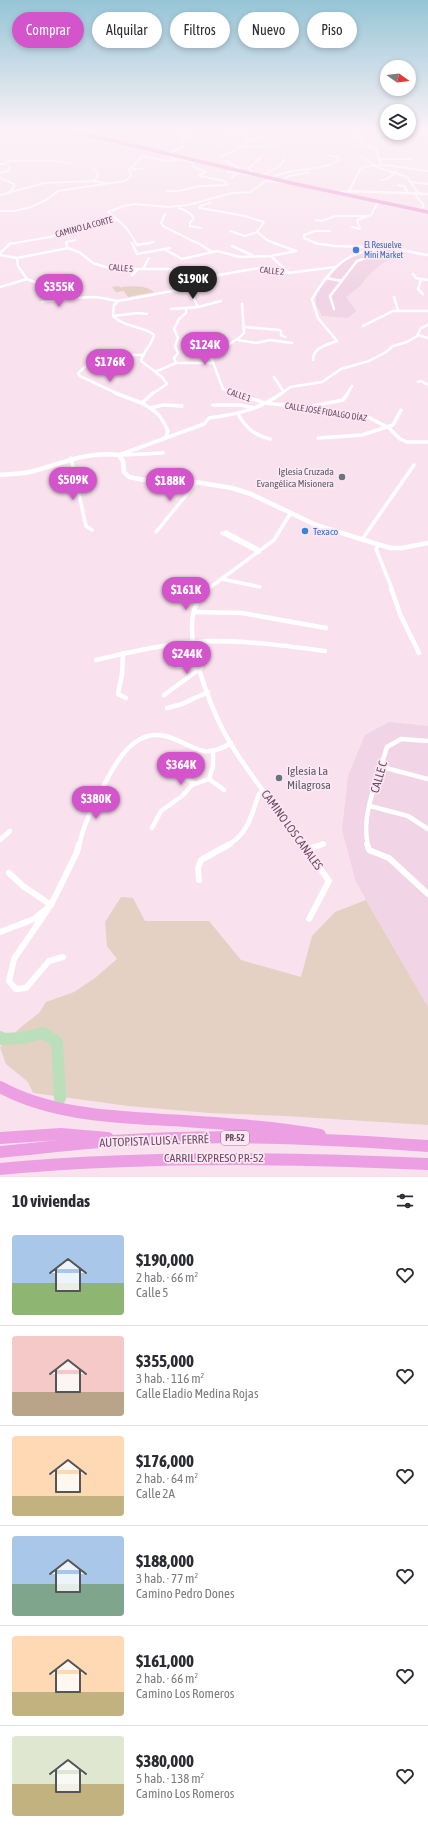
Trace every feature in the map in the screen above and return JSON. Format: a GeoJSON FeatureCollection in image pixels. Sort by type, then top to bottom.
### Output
{"type":"FeatureCollection","features":[{"type":"Feature","properties":{"kind":"highway"},"geometry":{"type":"LineString","coordinates":[[294,183],[428,211]]}},
{"type":"Feature","properties":{"kind":"highway"},"geometry":{"type":"LineString","coordinates":[[340,193],[428,211]]}},
{"type":"Feature","properties":{"kind":"highway"},"geometry":{"type":"LineString","coordinates":[[0,1087],[28,1102],[51,1108],[168,1121],[282,1128],[340,1139]]}},
{"type":"Feature","properties":{"kind":"highway"},"geometry":{"type":"LineString","coordinates":[[0,1138],[61,1134],[129,1140]]}},
{"type":"Feature","properties":{"kind":"highway","name":"AUTOPISTA LUIS A. FERRÉ"},"geometry":{"type":"LineString","coordinates":[[0,1152],[129,1140],[210,1138],[340,1139],[428,1146]]}},
{"type":"Feature","properties":{"kind":"highway","name":"CARRIL EXPRESO PR-52"},"geometry":{"type":"LineString","coordinates":[[0,1169],[116,1160],[223,1157],[338,1159],[428,1164]]}},
{"type":"Feature","properties":{"kind":"street"},"geometry":{"type":"LineString","coordinates":[[9,193],[14,187],[14,184],[11,183]]}},
{"type":"Feature","properties":{"kind":"street"},"geometry":{"type":"LineString","coordinates":[[0,195],[44,183],[80,183]]}},
{"type":"Feature","properties":{"kind":"street"},"geometry":{"type":"LineString","coordinates":[[104,183],[109,184]]}},
{"type":"Feature","properties":{"kind":"street"},"geometry":{"type":"LineString","coordinates":[[0,211],[18,212],[54,196],[58,191],[114,183]]}},
{"type":"Feature","properties":{"kind":"street"},"geometry":{"type":"LineString","coordinates":[[167,191],[178,191],[200,186],[228,185],[226,183]]}},
{"type":"Feature","properties":{"kind":"street","name":"CAMINO LA CORTE"},"geometry":{"type":"LineString","coordinates":[[117,220],[108,212],[124,205],[143,204],[173,207],[193,206],[206,200],[252,191],[264,183]]}},
{"type":"Feature","properties":{"kind":"street"},"geometry":{"type":"LineString","coordinates":[[349,191],[354,183]]}},
{"type":"Feature","properties":{"kind":"street"},"geometry":{"type":"LineString","coordinates":[[412,183],[418,193]]}},
{"type":"Feature","properties":{"kind":"street"},"geometry":{"type":"LineString","coordinates":[[398,185],[404,186],[408,193]]}},
{"type":"Feature","properties":{"kind":"street"},"geometry":{"type":"LineString","coordinates":[[340,193],[349,191],[428,194]]}},
{"type":"Feature","properties":{"kind":"street"},"geometry":{"type":"LineString","coordinates":[[414,193],[424,205],[421,209]]}},
{"type":"Feature","properties":{"kind":"street"},"geometry":{"type":"LineString","coordinates":[[220,197],[228,198]]}},
{"type":"Feature","properties":{"kind":"street"},"geometry":{"type":"LineString","coordinates":[[352,227],[360,229],[357,220],[372,213],[376,204],[380,202]]}},
{"type":"Feature","properties":{"kind":"street"},"geometry":{"type":"LineString","coordinates":[[210,203],[200,206],[200,208],[244,216],[264,223],[257,232],[245,236],[230,231]]}},
{"type":"Feature","properties":{"kind":"street"},"geometry":{"type":"LineString","coordinates":[[173,207],[187,211],[194,218],[190,223],[190,226],[201,228]]}},
{"type":"Feature","properties":{"kind":"street"},"geometry":{"type":"LineString","coordinates":[[165,214],[161,223],[163,226],[192,239],[212,252]]}},
{"type":"Feature","properties":{"kind":"street"},"geometry":{"type":"LineString","coordinates":[[316,220],[322,221],[336,216],[368,216]]}},
{"type":"Feature","properties":{"kind":"street"},"geometry":{"type":"LineString","coordinates":[[117,220],[133,236],[138,245],[154,242]]}},
{"type":"Feature","properties":{"kind":"street","name":"CAMINO LA CORTE"},"geometry":{"type":"LineString","coordinates":[[0,254],[10,243],[50,237],[90,225],[117,220]]}},
{"type":"Feature","properties":{"kind":"street"},"geometry":{"type":"LineString","coordinates":[[330,231],[310,232],[304,235],[304,238],[321,244],[397,249],[428,255]]}},
{"type":"Feature","properties":{"kind":"street"},"geometry":{"type":"LineString","coordinates":[[166,250],[182,260],[212,252],[220,252],[238,256],[272,256],[296,251],[267,240],[257,232]]}},
{"type":"Feature","properties":{"kind":"street"},"geometry":{"type":"LineString","coordinates":[[75,240],[66,242],[68,248],[16,258],[18,266],[27,279],[58,291],[69,298],[96,297],[118,301]]}},
{"type":"Feature","properties":{"kind":"street"},"geometry":{"type":"LineString","coordinates":[[132,243],[136,254],[166,250],[170,248]]}},
{"type":"Feature","properties":{"kind":"street"},"geometry":{"type":"LineString","coordinates":[[232,246],[254,256]]}},
{"type":"Feature","properties":{"kind":"street","name":"CALLE 5"},"geometry":{"type":"LineString","coordinates":[[68,248],[79,252],[87,260],[93,263],[112,269],[169,269],[181,272],[189,278],[181,283],[188,287],[198,307]]}},
{"type":"Feature","properties":{"kind":"street"},"geometry":{"type":"LineString","coordinates":[[313,360],[312,354],[316,350],[337,341],[318,318],[312,299],[318,288],[346,256],[373,248]]}},
{"type":"Feature","properties":{"kind":"street"},"geometry":{"type":"LineString","coordinates":[[334,309],[330,296],[357,261],[382,253],[388,256]]}},
{"type":"Feature","properties":{"kind":"street","name":"CAMINO LA CORTE"},"geometry":{"type":"LineString","coordinates":[[0,254],[13,256],[16,258]]}},
{"type":"Feature","properties":{"kind":"street"},"geometry":{"type":"LineString","coordinates":[[272,256],[288,273]]}},
{"type":"Feature","properties":{"kind":"street"},"geometry":{"type":"LineString","coordinates":[[143,269],[149,258]]}},
{"type":"Feature","properties":{"kind":"street","name":"CALLE 2"},"geometry":{"type":"LineString","coordinates":[[118,301],[188,287],[219,275],[260,268],[288,273],[335,267]]}},
{"type":"Feature","properties":{"kind":"street"},"geometry":{"type":"LineString","coordinates":[[319,269],[327,277],[342,281]]}},
{"type":"Feature","properties":{"kind":"street"},"geometry":{"type":"LineString","coordinates":[[132,275],[137,270]]}},
{"type":"Feature","properties":{"kind":"street"},"geometry":{"type":"LineString","coordinates":[[413,274],[416,278],[428,280]]}},
{"type":"Feature","properties":{"kind":"street"},"geometry":{"type":"LineString","coordinates":[[0,287],[27,279]]}},
{"type":"Feature","properties":{"kind":"street"},"geometry":{"type":"LineString","coordinates":[[421,280],[418,289],[423,294]]}},
{"type":"Feature","properties":{"kind":"street"},"geometry":{"type":"LineString","coordinates":[[42,302],[51,299],[62,301],[76,296],[76,293],[74,292]]}},
{"type":"Feature","properties":{"kind":"street"},"geometry":{"type":"LineString","coordinates":[[394,297],[398,311]]}},
{"type":"Feature","properties":{"kind":"street"},"geometry":{"type":"LineString","coordinates":[[113,316],[114,304],[118,301]]}},
{"type":"Feature","properties":{"kind":"street"},"geometry":{"type":"LineString","coordinates":[[171,309],[198,307],[220,301]]}},
{"type":"Feature","properties":{"kind":"street"},"geometry":{"type":"LineString","coordinates":[[155,372],[176,363],[212,362],[211,356],[214,353],[238,340],[244,333],[242,304]]}},
{"type":"Feature","properties":{"kind":"street"},"geometry":{"type":"LineString","coordinates":[[176,363],[174,358],[178,353],[175,346],[178,338],[174,329],[179,319],[186,313],[186,308]]}},
{"type":"Feature","properties":{"kind":"street"},"geometry":{"type":"LineString","coordinates":[[363,326],[387,313],[398,311],[428,311]]}},
{"type":"Feature","properties":{"kind":"street"},"geometry":{"type":"LineString","coordinates":[[113,316],[139,313],[147,314]]}},
{"type":"Feature","properties":{"kind":"street"},"geometry":{"type":"LineString","coordinates":[[113,316],[125,326],[149,331],[154,335],[154,339],[141,361],[165,378],[167,384],[147,397],[142,403]]}},
{"type":"Feature","properties":{"kind":"street"},"geometry":{"type":"LineString","coordinates":[[119,455],[204,424],[209,418],[238,414],[255,409],[290,387],[322,382],[341,369],[369,361],[394,346],[407,342],[418,335],[421,328],[428,325]]}},
{"type":"Feature","properties":{"kind":"street"},"geometry":{"type":"LineString","coordinates":[[244,327],[279,330],[285,337]]}},
{"type":"Feature","properties":{"kind":"street"},"geometry":{"type":"LineString","coordinates":[[418,335],[428,338]]}},
{"type":"Feature","properties":{"kind":"street"},"geometry":{"type":"LineString","coordinates":[[238,340],[256,343],[270,340],[292,343]]}},
{"type":"Feature","properties":{"kind":"street"},"geometry":{"type":"LineString","coordinates":[[117,351],[115,355],[124,357],[138,353],[144,355]]}},
{"type":"Feature","properties":{"kind":"street"},"geometry":{"type":"LineString","coordinates":[[88,358],[86,366],[78,373],[80,376],[103,388],[142,403],[160,414],[165,420],[168,431],[166,437],[161,440]]}},
{"type":"Feature","properties":{"kind":"street","name":"CALLE 1"},"geometry":{"type":"LineString","coordinates":[[212,362],[221,388],[265,403]]}},
{"type":"Feature","properties":{"kind":"street"},"geometry":{"type":"LineString","coordinates":[[274,377],[283,391]]}},
{"type":"Feature","properties":{"kind":"street"},"geometry":{"type":"LineString","coordinates":[[418,382],[421,381],[428,385]]}},
{"type":"Feature","properties":{"kind":"street"},"geometry":{"type":"LineString","coordinates":[[306,408],[343,400],[352,386]]}},
{"type":"Feature","properties":{"kind":"street","name":"CALLE JOSÉ FIDALGO DÍAZ"},"geometry":{"type":"LineString","coordinates":[[265,403],[351,416],[368,417],[386,426],[407,442],[428,442]]}},
{"type":"Feature","properties":{"kind":"street"},"geometry":{"type":"LineString","coordinates":[[213,404],[240,405],[255,409]]}},
{"type":"Feature","properties":{"kind":"street"},"geometry":{"type":"LineString","coordinates":[[150,408],[163,405],[182,406]]}},
{"type":"Feature","properties":{"kind":"street"},"geometry":{"type":"LineString","coordinates":[[318,438],[362,435],[393,425],[400,410]]}},
{"type":"Feature","properties":{"kind":"street"},"geometry":{"type":"LineString","coordinates":[[238,414],[246,428],[258,436],[270,439]]}},
{"type":"Feature","properties":{"kind":"street"},"geometry":{"type":"LineString","coordinates":[[0,475],[32,471],[71,458],[96,453],[119,455],[163,453]]}},
{"type":"Feature","properties":{"kind":"street"},"geometry":{"type":"LineString","coordinates":[[119,455],[124,472],[129,477],[144,480],[171,478],[232,488],[251,494],[290,514],[316,525],[362,538],[378,545],[402,548],[428,542]]}},
{"type":"Feature","properties":{"kind":"street"},"geometry":{"type":"LineString","coordinates":[[71,458],[86,526],[92,530]]}},
{"type":"Feature","properties":{"kind":"street"},"geometry":{"type":"LineString","coordinates":[[362,538],[414,465]]}},
{"type":"Feature","properties":{"kind":"street"},"geometry":{"type":"LineString","coordinates":[[156,532],[197,482]]}},
{"type":"Feature","properties":{"kind":"street"},"geometry":{"type":"LineString","coordinates":[[290,514],[274,540],[260,552],[202,594],[194,612],[242,613],[326,628]]}},
{"type":"Feature","properties":{"kind":"street"},"geometry":{"type":"LineString","coordinates":[[224,533],[255,552],[260,552]]}},
{"type":"Feature","properties":{"kind":"street"},"geometry":{"type":"LineString","coordinates":[[378,545],[376,549],[386,572],[400,614],[419,653]]}},
{"type":"Feature","properties":{"kind":"street"},"geometry":{"type":"LineString","coordinates":[[222,579],[228,582],[250,584],[260,587]]}},
{"type":"Feature","properties":{"kind":"street","name":"CAMINO LOS CANALES"},"geometry":{"type":"LineString","coordinates":[[194,612],[192,628],[201,668],[208,692],[223,729],[264,791],[308,849],[329,881],[309,919]]}},
{"type":"Feature","properties":{"kind":"street"},"geometry":{"type":"LineString","coordinates":[[96,660],[123,653],[195,642],[259,643],[326,651]]}},
{"type":"Feature","properties":{"kind":"street"},"geometry":{"type":"LineString","coordinates":[[123,653],[122,674],[118,694],[126,698]]}},
{"type":"Feature","properties":{"kind":"street"},"geometry":{"type":"LineString","coordinates":[[172,665],[201,668]]}},
{"type":"Feature","properties":{"kind":"street"},"geometry":{"type":"LineString","coordinates":[[164,695],[201,668]]}},
{"type":"Feature","properties":{"kind":"street"},"geometry":{"type":"LineString","coordinates":[[167,708],[182,704],[208,692]]}},
{"type":"Feature","properties":{"kind":"street"},"geometry":{"type":"LineString","coordinates":[[62,957],[49,962],[26,988],[16,989],[9,981],[14,958],[50,906],[77,852],[84,824],[117,760],[137,741],[148,736],[165,736],[196,749],[213,751],[220,750],[231,743]]}},
{"type":"Feature","properties":{"kind":"street","name":"CALLE C"},"geometry":{"type":"LineString","coordinates":[[428,741],[403,738],[393,742],[387,747],[366,824],[366,844],[369,850],[389,858],[428,894]]}},
{"type":"Feature","properties":{"kind":"street"},"geometry":{"type":"LineString","coordinates":[[209,779],[213,766],[213,751]]}},
{"type":"Feature","properties":{"kind":"street"},"geometry":{"type":"LineString","coordinates":[[382,767],[428,779]]}},
{"type":"Feature","properties":{"kind":"street"},"geometry":{"type":"LineString","coordinates":[[176,773],[194,783]]}},
{"type":"Feature","properties":{"kind":"street"},"geometry":{"type":"LineString","coordinates":[[152,828],[161,811],[182,796],[194,783],[209,779]]}},
{"type":"Feature","properties":{"kind":"street"},"geometry":{"type":"LineString","coordinates":[[209,779],[224,790]]}},
{"type":"Feature","properties":{"kind":"street"},"geometry":{"type":"LineString","coordinates":[[199,880],[198,868],[201,860],[238,839],[247,828],[259,794],[264,791]]}},
{"type":"Feature","properties":{"kind":"street"},"geometry":{"type":"LineString","coordinates":[[370,806],[405,815],[422,823],[428,829]]}},
{"type":"Feature","properties":{"kind":"street"},"geometry":{"type":"LineString","coordinates":[[0,840],[10,831]]}},
{"type":"Feature","properties":{"kind":"street"},"geometry":{"type":"LineString","coordinates":[[308,849],[323,844]]}},
{"type":"Feature","properties":{"kind":"street"},"geometry":{"type":"LineString","coordinates":[[9,873],[23,886],[50,906]]}},
{"type":"Feature","properties":{"kind":"street"},"geometry":{"type":"LineString","coordinates":[[0,932],[34,919],[50,906]]}},
{"type":"Feature","properties":{"kind":"shaded area"},"geometry":{"type":"Polygon","coordinates":[[[373,250],[396,250],[394,256],[380,265],[360,286],[346,297],[356,311],[348,318],[322,316],[316,304],[316,297],[321,288],[345,259],[373,250]]]}},
{"type":"Feature","properties":{"kind":"shaded area"},"geometry":{"type":"Polygon","coordinates":[[[119,286],[122,289],[121,287],[143,287],[154,292],[128,297],[124,291],[116,292],[112,287],[119,286]]]}},
{"type":"Feature","properties":{"kind":"shaded area"},"geometry":{"type":"Polygon","coordinates":[[[389,722],[428,726],[428,1007],[356,882],[342,830],[348,776],[365,735],[389,722]]]}},
{"type":"Feature","properties":{"kind":"shaded area"},"geometry":{"type":"Polygon","coordinates":[[[121,897],[133,898],[145,921],[209,921],[241,960],[301,977],[312,936],[335,912],[366,900],[428,1007],[428,1125],[209,1113],[128,1106],[33,1093],[28,1082],[6,1064],[0,1047],[21,1027],[39,1013],[46,1002],[74,992],[95,978],[117,959],[107,946],[105,922],[121,897]]]}},
{"type":"Feature","properties":{"kind":"waterway"},"geometry":{"type":"LineString","coordinates":[[0,1037],[2,1039],[24,1038],[43,1033],[57,1042],[60,1098]]}},
{"type":"Feature","properties":{"kind":"place","name":"El Resuelve Mini Market"},"geometry":{"type":"Point","coordinates":[356,250]}},
{"type":"Feature","properties":{"kind":"place","name":"Iglesia Cruzada Evangélica Misionera"},"geometry":{"type":"Point","coordinates":[342,477]}},
{"type":"Feature","properties":{"kind":"place","name":"Texaco"},"geometry":{"type":"Point","coordinates":[305,531]}},
{"type":"Feature","properties":{"kind":"place","name":"Iglesia La Milagrosa"},"geometry":{"type":"Point","coordinates":[279,778]}}]}
